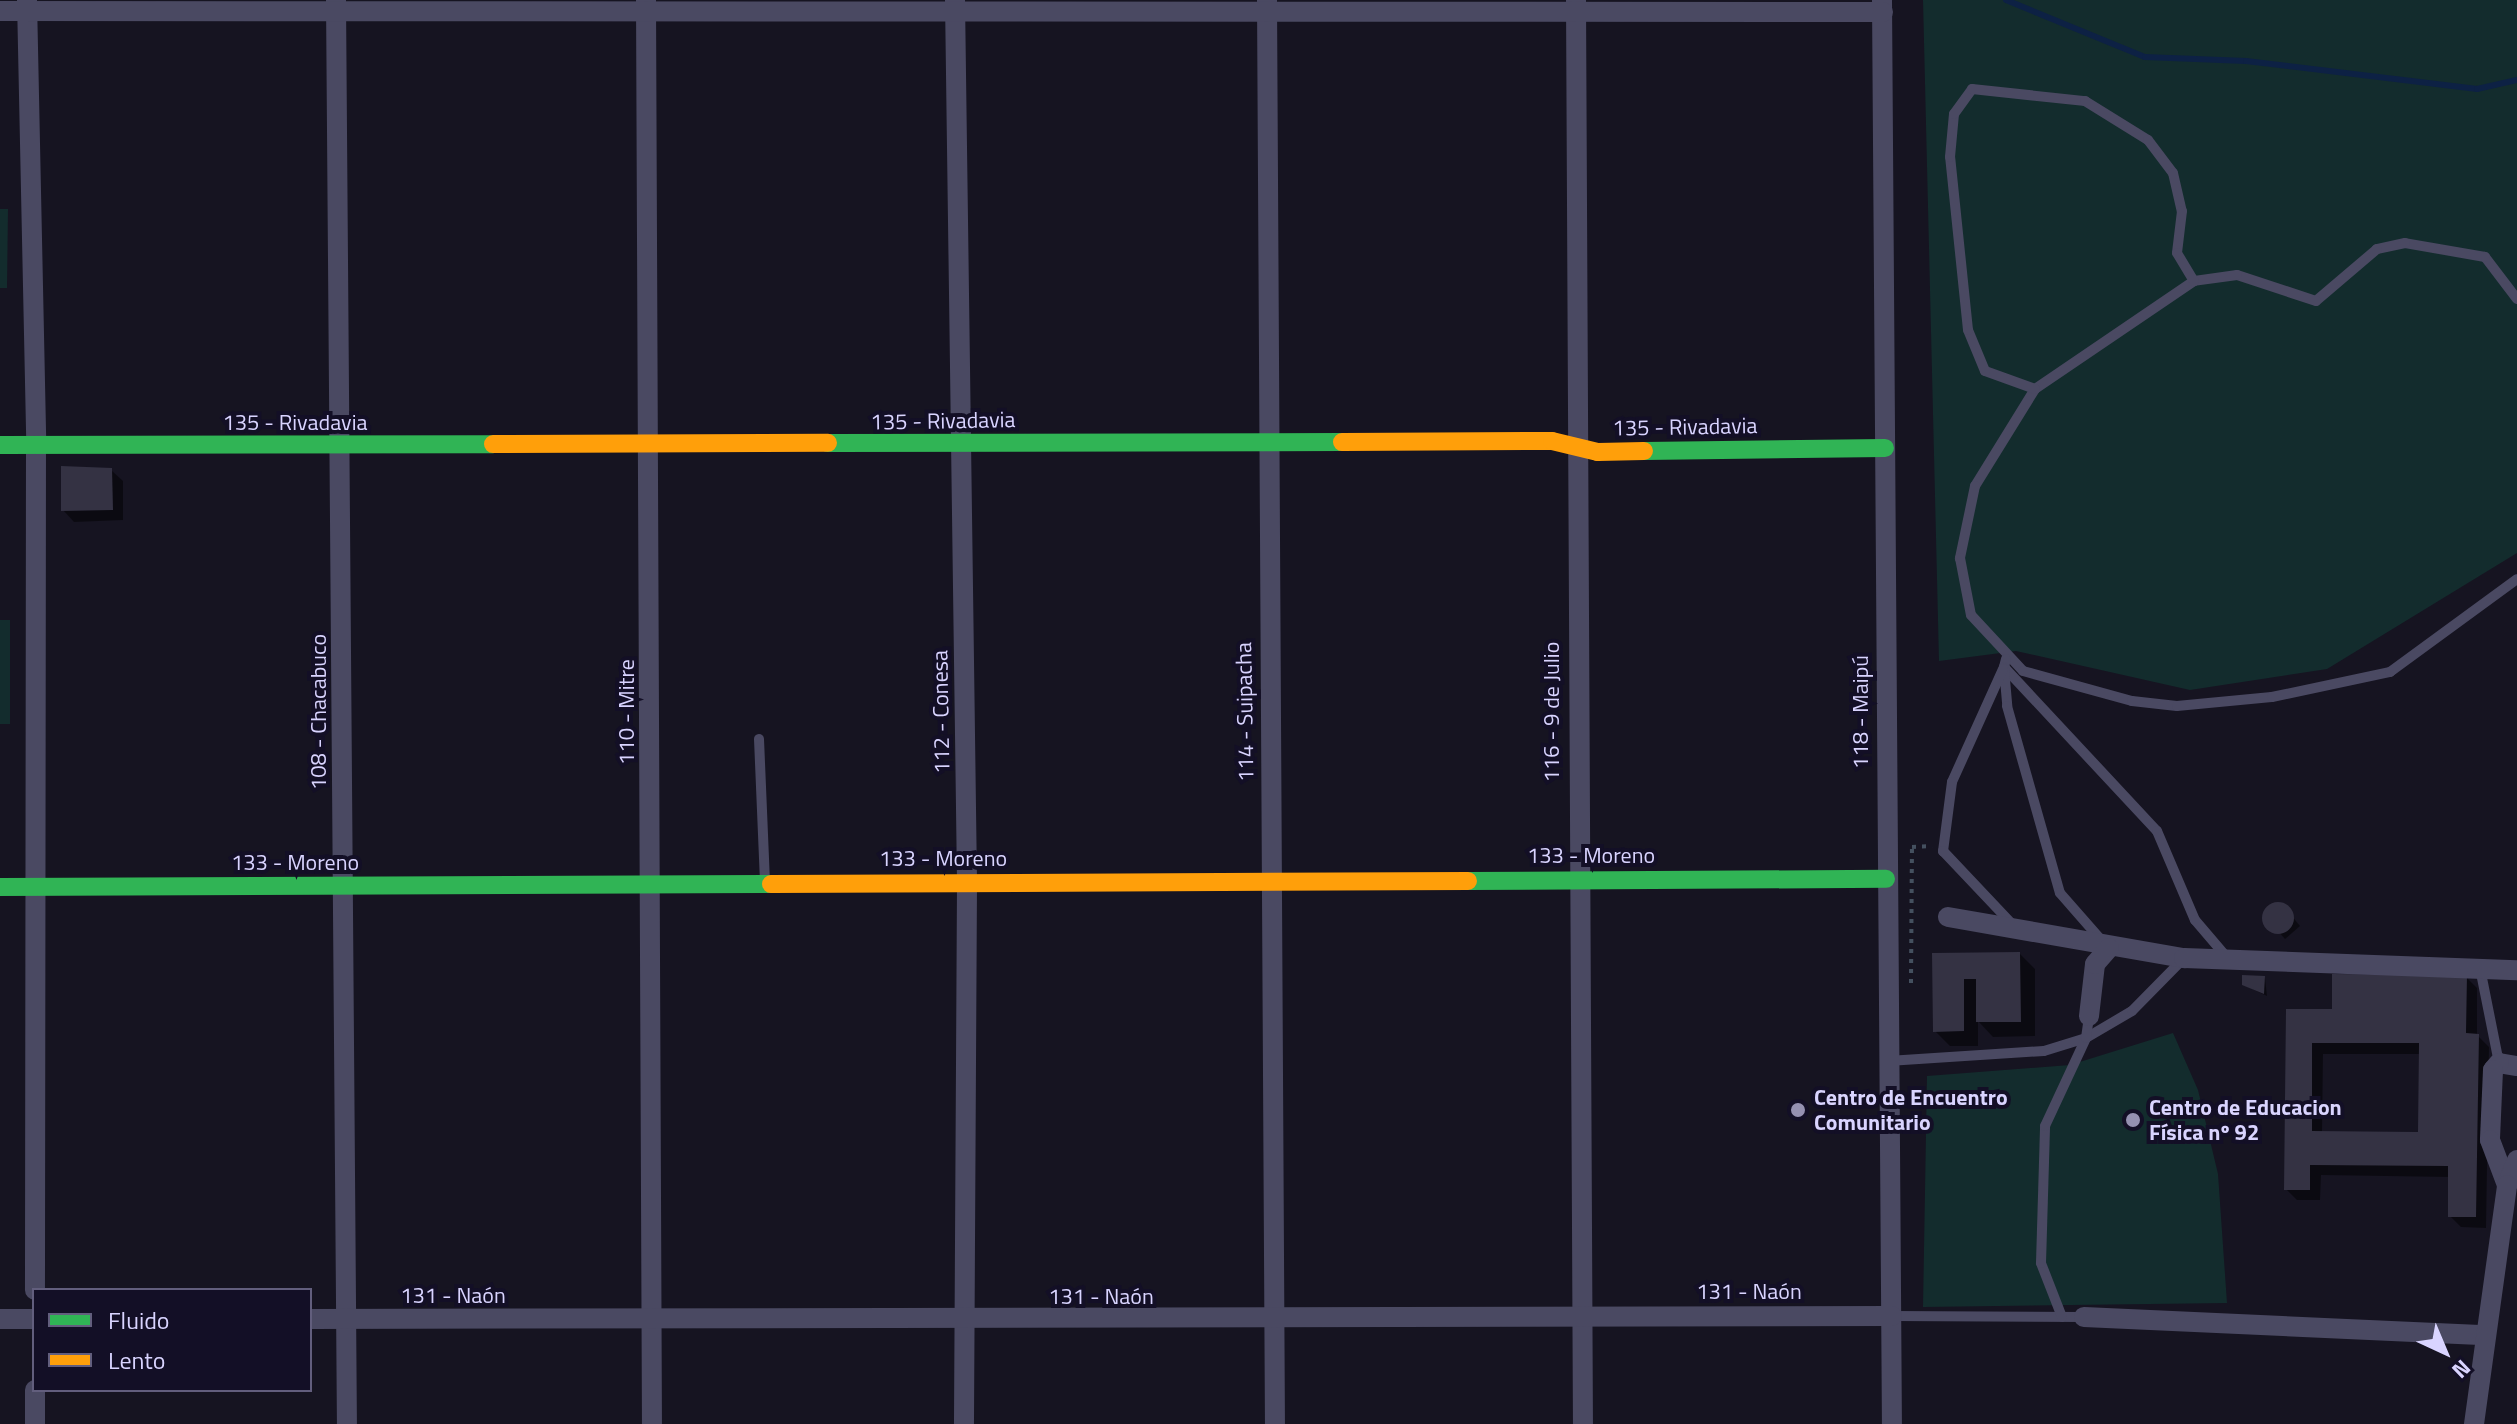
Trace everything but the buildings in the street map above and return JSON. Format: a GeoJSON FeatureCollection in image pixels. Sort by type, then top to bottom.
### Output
{"type":"FeatureCollection","features":[{"type":"Feature","properties":{"kind":"street","name":"114 - Suipacha"},"geometry":{"type":"LineString","coordinates":[[1267,4],[1266,443],[1275,1424]]}},
{"type":"Feature","properties":{"kind":"street","name":"110 - Mitre"},"geometry":{"type":"LineString","coordinates":[[646,5],[653,448],[650,883],[652,1424]]}},
{"type":"Feature","properties":{"kind":"street"},"geometry":{"type":"LineString","coordinates":[[0,11],[27,6],[1882,6]]}},
{"type":"Feature","properties":{"kind":"street"},"geometry":{"type":"LineString","coordinates":[[27,6],[36,445],[35,1288]]}},
{"type":"Feature","properties":{"kind":"street","name":"116 - 9 de Julio"},"geometry":{"type":"LineString","coordinates":[[1576,6],[1577,881],[1583,1424]]}},
{"type":"Feature","properties":{"kind":"street","name":"118 - Maipú"},"geometry":{"type":"LineString","coordinates":[[1882,6],[1892,1424]]}},
{"type":"Feature","properties":{"kind":"street","name":"108 - Chacabuco"},"geometry":{"type":"LineString","coordinates":[[336,7],[347,1424]]}},
{"type":"Feature","properties":{"kind":"street","name":"112 - Conesa"},"geometry":{"type":"LineString","coordinates":[[955,8],[967,884],[964,1424]]}},
{"type":"Feature","properties":{"kind":"street","name":"135 - Rivadavia"},"geometry":{"type":"LineString","coordinates":[[0,445],[653,448],[1266,443],[1575,446],[1598,452],[1885,448]]}},
{"type":"Feature","properties":{"kind":"street","name":"133 - Moreno"},"geometry":{"type":"LineString","coordinates":[[0,887],[1886,879]]}},
{"type":"Feature","properties":{"kind":"street"},"geometry":{"type":"LineString","coordinates":[[1948,917],[2015,927],[2109,948],[2184,958],[2517,970]]}},
{"type":"Feature","properties":{"kind":"street"},"geometry":{"type":"LineString","coordinates":[[2089,1016],[2095,964],[2109,948]]}},
{"type":"Feature","properties":{"kind":"street"},"geometry":{"type":"LineString","coordinates":[[2507,1185],[2490,1140],[2508,1064]]}},
{"type":"Feature","properties":{"kind":"street"},"geometry":{"type":"LineString","coordinates":[[2474,1424],[2507,1185],[2517,1160]]}},
{"type":"Feature","properties":{"kind":"street","name":"131 - Naón"},"geometry":{"type":"LineString","coordinates":[[312,1319],[964,1322],[1583,1315],[1892,1316]]}},
{"type":"Feature","properties":{"kind":"street"},"geometry":{"type":"LineString","coordinates":[[2084,1317],[2486,1335]]}},
{"type":"Feature","properties":{"kind":"street"},"geometry":{"type":"LineString","coordinates":[[0,1319],[32,1319]]}},
{"type":"Feature","properties":{"kind":"street"},"geometry":{"type":"LineString","coordinates":[[35,1392],[35,1424]]}},
{"type":"Feature","properties":{"kind":"lane"},"geometry":{"type":"LineString","coordinates":[[2035,389],[1985,371],[1968,330],[1950,157],[1954,114],[1972,89],[2085,101],[2148,140],[2173,173],[2182,211],[2177,253],[2194,281]]}},
{"type":"Feature","properties":{"kind":"lane"},"geometry":{"type":"LineString","coordinates":[[2230,961],[2195,920],[2157,831],[2005,663],[1971,615],[1961,537],[1987,460],[2035,389],[2194,281],[2237,275],[2316,301],[2377,249],[2405,243],[2485,257],[2517,299]]}},
{"type":"Feature","properties":{"kind":"lane"},"geometry":{"type":"LineString","coordinates":[[2005,663],[2041,679],[2132,701],[2272,697],[2390,672],[2517,579]]}},
{"type":"Feature","properties":{"kind":"lane"},"geometry":{"type":"LineString","coordinates":[[2005,663],[1952,782],[1943,851],[2015,927]]}},
{"type":"Feature","properties":{"kind":"lane"},"geometry":{"type":"LineString","coordinates":[[2005,663],[2007,706],[2060,893],[2109,948]]}},
{"type":"Feature","properties":{"kind":"lane"},"geometry":{"type":"LineString","coordinates":[[759,739],[765,883]]}},
{"type":"Feature","properties":{"kind":"lane"},"geometry":{"type":"LineString","coordinates":[[1888,1061],[2044,1051],[2086,1038],[2132,1011],[2184,958]]}},
{"type":"Feature","properties":{"kind":"lane"},"geometry":{"type":"LineString","coordinates":[[2480,968],[2508,1064]]}},
{"type":"Feature","properties":{"kind":"lane"},"geometry":{"type":"LineString","coordinates":[[2062,1317],[2041,1263],[2045,1126],[2086,1038],[2089,1016]]}},
{"type":"Feature","properties":{"kind":"lane"},"geometry":{"type":"LineString","coordinates":[[1892,1316],[2084,1317]]}},
{"type":"Feature","properties":{"kind":"green space"},"geometry":{"type":"Polygon","coordinates":[[[1923,0],[2517,0],[2517,553],[2327,669],[2190,690],[2016,651],[1939,661],[1923,0]]]}},
{"type":"Feature","properties":{"kind":"green space"},"geometry":{"type":"Polygon","coordinates":[[[0,209],[8,209],[7,288],[0,288],[0,209]]]}},
{"type":"Feature","properties":{"kind":"green space"},"geometry":{"type":"Polygon","coordinates":[[[0,620],[10,620],[10,724],[0,724],[0,620]]]}},
{"type":"Feature","properties":{"kind":"green space"},"geometry":{"type":"Polygon","coordinates":[[[2173,1033],[2198,1090],[2218,1174],[2227,1303],[1923,1307],[1927,1076],[2070,1065],[2173,1033]]]}},
{"type":"Feature","properties":{"kind":"waterway"},"geometry":{"type":"LineString","coordinates":[[2006,0],[2145,57],[2246,61],[2477,89],[2517,80]]}},
{"type":"Feature","properties":{"kind":"traffic: fast"},"geometry":{"type":"LineString","coordinates":[[828,443],[1342,442]]}},
{"type":"Feature","properties":{"kind":"traffic: fast"},"geometry":{"type":"LineString","coordinates":[[0,445],[493,444]]}},
{"type":"Feature","properties":{"kind":"traffic: fast"},"geometry":{"type":"LineString","coordinates":[[1644,451],[1885,448]]}},
{"type":"Feature","properties":{"kind":"traffic: fast"},"geometry":{"type":"LineString","coordinates":[[1468,881],[1886,879]]}},
{"type":"Feature","properties":{"kind":"traffic: fast"},"geometry":{"type":"LineString","coordinates":[[0,887],[771,884]]}},
{"type":"Feature","properties":{"kind":"traffic: slow"},"geometry":{"type":"LineString","coordinates":[[1342,442],[1552,441],[1598,452],[1644,451]]}},
{"type":"Feature","properties":{"kind":"traffic: slow"},"geometry":{"type":"LineString","coordinates":[[493,444],[828,443]]}},
{"type":"Feature","properties":{"kind":"traffic: slow"},"geometry":{"type":"LineString","coordinates":[[771,884],[1468,881]]}},
{"type":"Feature","properties":{"kind":"place","name":"Centro de Encuentro Comunitario"},"geometry":{"type":"Point","coordinates":[1798,1110]}},
{"type":"Feature","properties":{"kind":"place","name":"Centro de Educacion Física nº 92"},"geometry":{"type":"Point","coordinates":[2133,1120]}}]}
